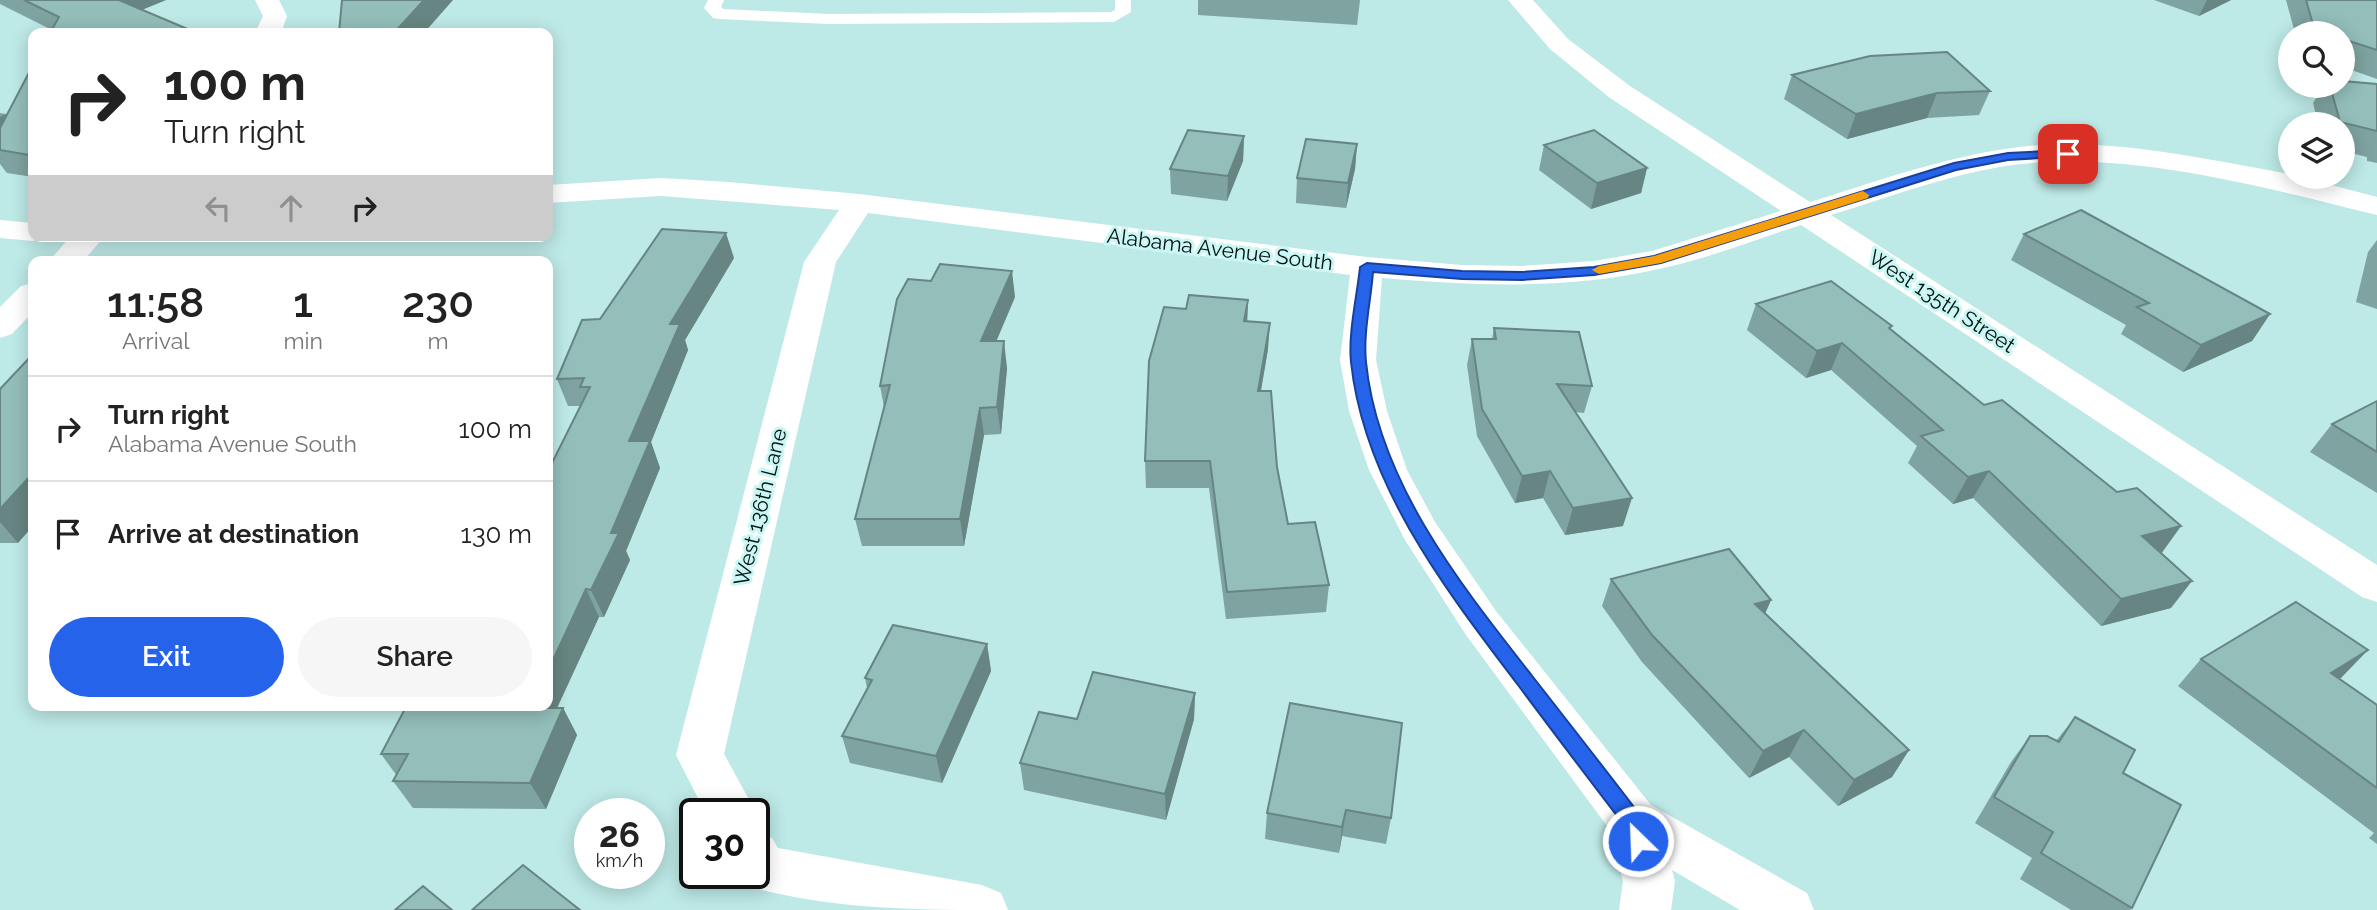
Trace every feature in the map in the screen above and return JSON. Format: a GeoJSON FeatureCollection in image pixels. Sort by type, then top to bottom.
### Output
{"type":"FeatureCollection","features":[{"type":"Feature","properties":{"kind":"street"},"geometry":{"type":"LineString","coordinates":[[267,0],[275,16],[270,28]]}},
{"type":"Feature","properties":{"kind":"street","name":"West 135th Street"},"geometry":{"type":"LineString","coordinates":[[1520,0],[1534,19],[1583,65],[2377,586]]}},
{"type":"Feature","properties":{"kind":"street","name":"Alabama Avenue South"},"geometry":{"type":"LineString","coordinates":[[553,194],[661,187],[729,191],[859,203],[1367,267],[1462,275],[1522,276],[1594,271],[1657,260],[1954,167],[2008,157],[2068,154],[2139,158],[2290,183],[2377,206]]}},
{"type":"Feature","properties":{"kind":"street","name":"West 136th Lane"},"geometry":{"type":"LineString","coordinates":[[723,798],[700,755],[820,262],[859,203]]}},
{"type":"Feature","properties":{"kind":"street"},"geometry":{"type":"LineString","coordinates":[[0,229],[28,232]]}},
{"type":"Feature","properties":{"kind":"street"},"geometry":{"type":"LineString","coordinates":[[70,256],[83,242]]}},
{"type":"Feature","properties":{"kind":"street"},"geometry":{"type":"LineString","coordinates":[[1367,267],[1358,360],[1368,411],[1388,470],[1419,530],[1481,623],[1633,821],[1788,910]]}},
{"type":"Feature","properties":{"kind":"street"},"geometry":{"type":"LineString","coordinates":[[0,327],[28,298]]}},
{"type":"Feature","properties":{"kind":"street"},"geometry":{"type":"LineString","coordinates":[[1633,821],[1648,881],[1645,910]]}},
{"type":"Feature","properties":{"kind":"street"},"geometry":{"type":"LineString","coordinates":[[770,864],[982,910]]}},
{"type":"Feature","properties":{"kind":"lane"},"geometry":{"type":"LineString","coordinates":[[716,0],[712,8],[719,14],[829,19],[1114,17],[1123,12],[1123,0]]}},
{"type":"Feature","properties":{"kind":"building"},"geometry":{"type":"Polygon","coordinates":[[[24,0],[119,0],[185,28],[53,28],[59,17],[24,0]]]}},
{"type":"Feature","properties":{"kind":"building"},"geometry":{"type":"Polygon","coordinates":[[[342,0],[424,0],[399,28],[339,28],[342,0]]]}},
{"type":"Feature","properties":{"kind":"building"},"geometry":{"type":"Polygon","coordinates":[[[2306,0],[2377,0],[2377,50],[2355,43],[2355,21],[2312,21],[2306,0]]]}},
{"type":"Feature","properties":{"kind":"building"},"geometry":{"type":"Polygon","coordinates":[[[1947,52],[1990,91],[1937,93],[1856,114],[1792,75],[1870,56],[1947,52]]]}},
{"type":"Feature","properties":{"kind":"building"},"geometry":{"type":"Polygon","coordinates":[[[28,75],[28,155],[0,150],[0,128],[28,75]]]}},
{"type":"Feature","properties":{"kind":"building"},"geometry":{"type":"Polygon","coordinates":[[[2355,82],[2377,84],[2377,131],[2355,126],[2355,112],[2337,112],[2333,98],[2355,98],[2355,82]]]}},
{"type":"Feature","properties":{"kind":"building"},"geometry":{"type":"Polygon","coordinates":[[[1188,130],[1244,136],[1228,176],[1170,169],[1188,130]]]}},
{"type":"Feature","properties":{"kind":"building"},"geometry":{"type":"Polygon","coordinates":[[[1594,130],[1647,168],[1597,183],[1544,145],[1594,130]]]}},
{"type":"Feature","properties":{"kind":"building"},"geometry":{"type":"Polygon","coordinates":[[[1306,139],[1357,144],[1348,183],[1297,178],[1306,139]]]}},
{"type":"Feature","properties":{"kind":"building"},"geometry":{"type":"Polygon","coordinates":[[[2081,210],[2270,314],[2201,345],[2137,307],[2149,303],[2024,234],[2081,210]]]}},
{"type":"Feature","properties":{"kind":"building"},"geometry":{"type":"Polygon","coordinates":[[[662,229],[726,233],[670,324],[680,324],[629,441],[650,441],[611,533],[619,533],[591,590],[586,589],[553,660],[553,461],[590,387],[580,387],[584,378],[557,379],[582,320],[600,319],[662,229]]]}},
{"type":"Feature","properties":{"kind":"building"},"geometry":{"type":"Polygon","coordinates":[[[940,264],[1012,271],[981,341],[1004,341],[997,407],[980,408],[960,519],[855,519],[890,385],[880,386],[897,299],[908,279],[931,281],[940,264]]]}},
{"type":"Feature","properties":{"kind":"building"},"geometry":{"type":"Polygon","coordinates":[[[1831,281],[1892,326],[1889,328],[1984,405],[2002,400],[2117,492],[2137,488],[2181,526],[2142,536],[2192,581],[2121,599],[1989,471],[1968,477],[1921,436],[1943,430],[1842,343],[1817,351],[1756,304],[1831,281]]]}},
{"type":"Feature","properties":{"kind":"building"},"geometry":{"type":"Polygon","coordinates":[[[1189,295],[1248,300],[1244,321],[1270,323],[1258,391],[1271,391],[1277,467],[1288,524],[1315,522],[1329,585],[1227,592],[1210,461],[1145,461],[1149,361],[1164,307],[1186,309],[1189,295]]]}},
{"type":"Feature","properties":{"kind":"building"},"geometry":{"type":"Polygon","coordinates":[[[1494,328],[1579,332],[1592,386],[1557,384],[1632,498],[1573,508],[1550,471],[1522,476],[1482,409],[1472,339],[1496,339],[1494,328]]]}},
{"type":"Feature","properties":{"kind":"building"},"geometry":{"type":"Polygon","coordinates":[[[28,359],[28,478],[0,509],[0,389],[28,359]]]}},
{"type":"Feature","properties":{"kind":"building"},"geometry":{"type":"Polygon","coordinates":[[[2377,401],[2377,452],[2332,424],[2377,401]]]}},
{"type":"Feature","properties":{"kind":"building"},"geometry":{"type":"Polygon","coordinates":[[[1729,549],[1771,600],[1755,604],[1909,750],[1854,780],[1804,730],[1763,751],[1652,635],[1611,579],[1729,549]]]}},
{"type":"Feature","properties":{"kind":"building"},"geometry":{"type":"Polygon","coordinates":[[[2296,602],[2368,650],[2331,673],[2377,705],[2377,788],[2201,659],[2296,602]]]}},
{"type":"Feature","properties":{"kind":"building"},"geometry":{"type":"Polygon","coordinates":[[[893,625],[987,644],[936,756],[842,736],[872,680],[865,678],[893,625]]]}},
{"type":"Feature","properties":{"kind":"building"},"geometry":{"type":"Polygon","coordinates":[[[1093,672],[1195,693],[1165,794],[1020,763],[1039,712],[1077,719],[1093,672]]]}},
{"type":"Feature","properties":{"kind":"building"},"geometry":{"type":"Polygon","coordinates":[[[1290,703],[1402,723],[1391,818],[1346,810],[1342,827],[1267,813],[1290,703]]]}},
{"type":"Feature","properties":{"kind":"building"},"geometry":{"type":"Polygon","coordinates":[[[553,708],[563,708],[530,783],[393,781],[408,754],[381,754],[404,711],[553,711],[553,708]]]}},
{"type":"Feature","properties":{"kind":"building"},"geometry":{"type":"Polygon","coordinates":[[[2075,717],[2135,750],[2123,773],[2181,805],[2132,908],[2041,853],[2053,832],[1994,797],[2030,736],[2047,736],[2059,742],[2075,717]]]}},
{"type":"Feature","properties":{"kind":"building"},"geometry":{"type":"Polygon","coordinates":[[[523,865],[580,910],[472,910],[523,865]]]}},
{"type":"Feature","properties":{"kind":"building"},"geometry":{"type":"Polygon","coordinates":[[[423,886],[452,910],[395,910],[423,886]]]}},
{"type":"Feature","properties":{"kind":"slow traffic"},"geometry":{"type":"LineString","coordinates":[[1599,270],[1657,260],[1863,195]]}},
{"type":"Feature","properties":{"kind":"route"},"geometry":{"type":"LineString","coordinates":[[1638,841],[1633,821],[1481,623],[1434,554],[1388,470],[1368,411],[1358,360],[1367,267],[1462,275],[1522,276],[1594,271],[1657,260],[1954,167],[2008,157],[2068,154]]}}]}
